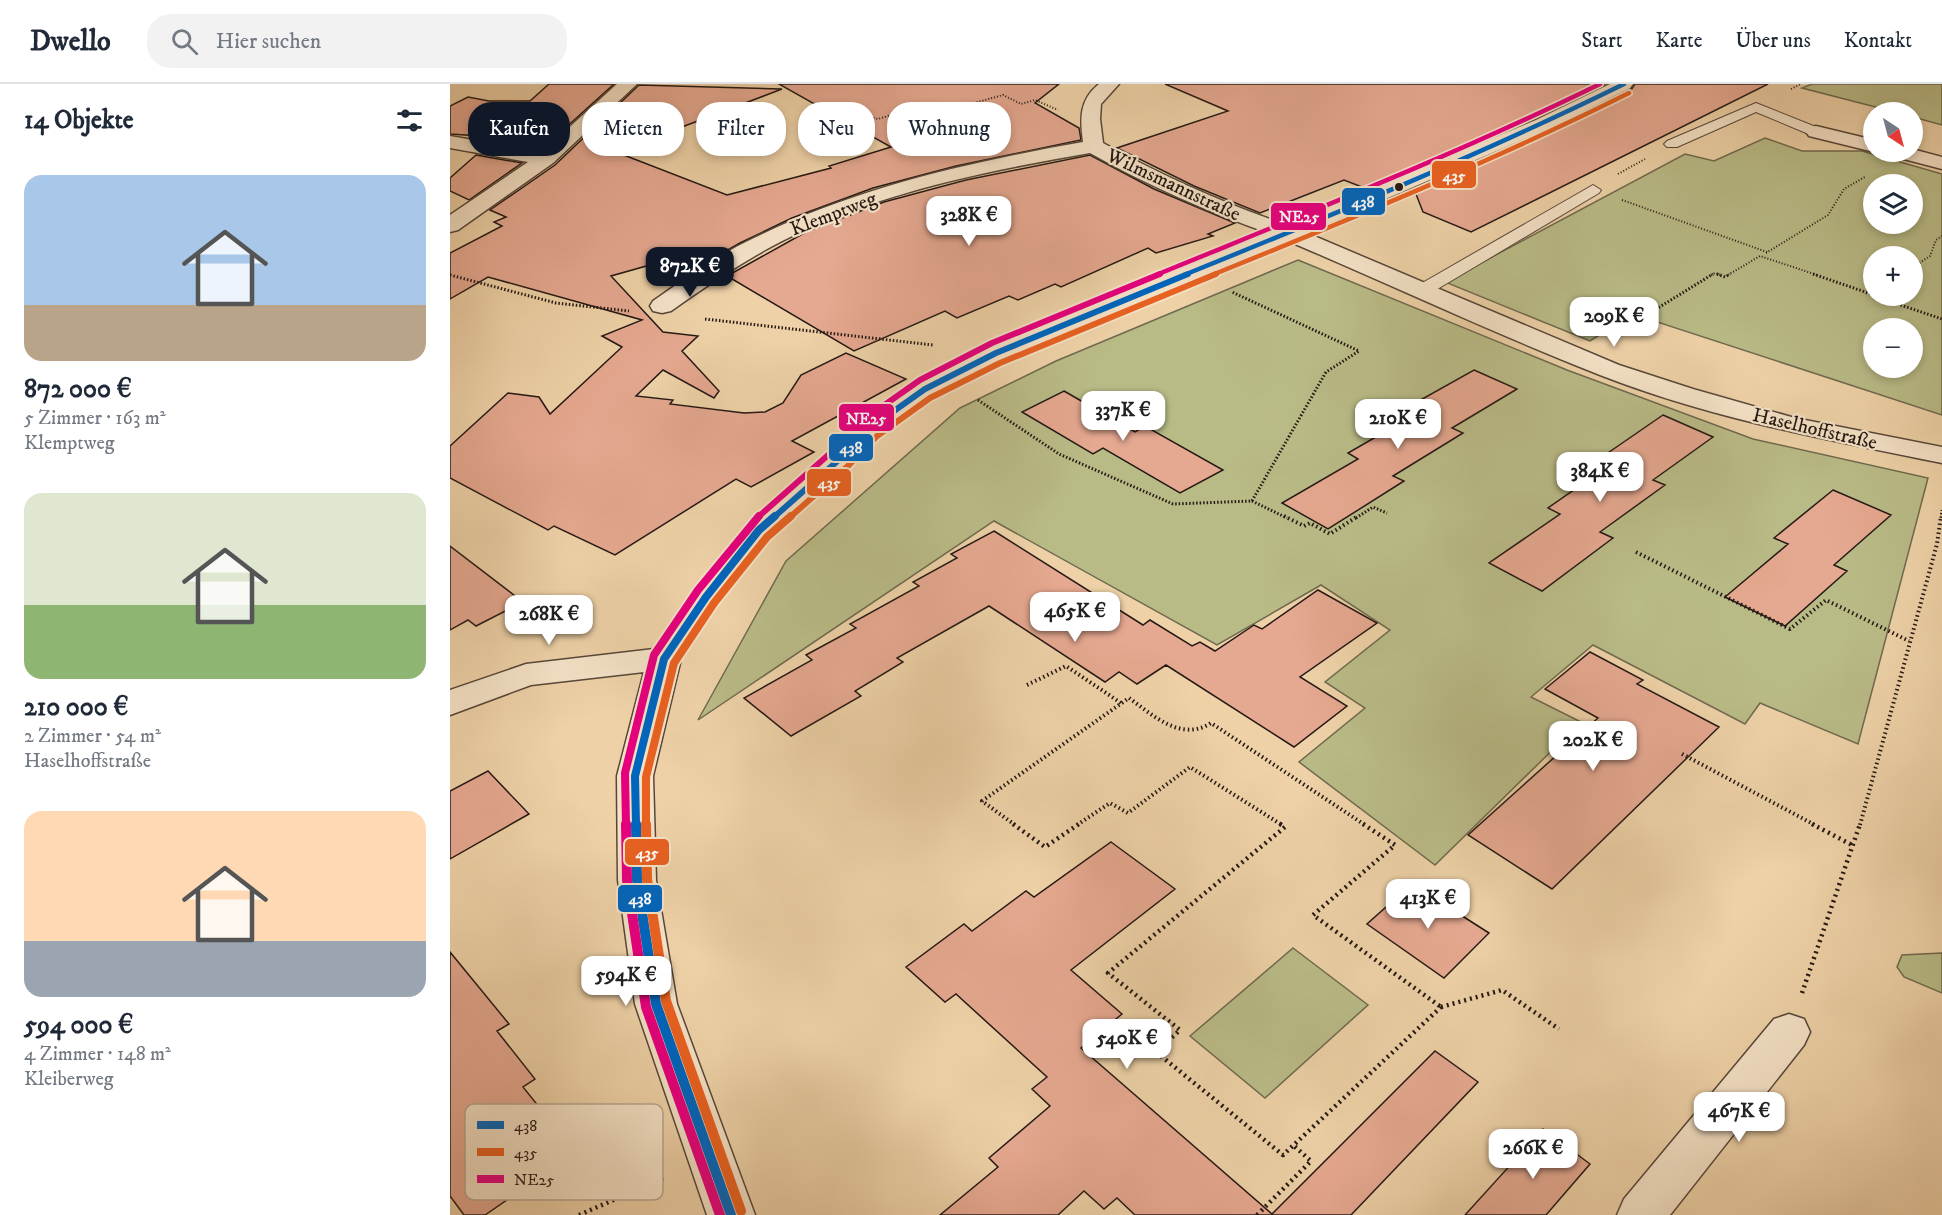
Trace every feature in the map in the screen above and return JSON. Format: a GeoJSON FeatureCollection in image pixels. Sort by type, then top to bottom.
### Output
{"type":"FeatureCollection","features":[{"type":"Feature","properties":{"kind":"street"},"geometry":{"type":"LineString","coordinates":[[450,225],[546,159],[628,84]]}},
{"type":"Feature","properties":{"kind":"street","name":"Wilmsmannstraße"},"geometry":{"type":"LineString","coordinates":[[1110,84],[1093,98],[1089,108],[1093,146],[1146,176],[1231,213],[1289,233]]}},
{"type":"Feature","properties":{"kind":"street"},"geometry":{"type":"LineString","coordinates":[[731,1215],[656,1004],[637,880],[635,777],[664,659],[706,597],[759,530],[842,457],[870,428],[925,389],[996,353],[1289,233],[1543,124],[1624,84]]}},
{"type":"Feature","properties":{"kind":"street"},"geometry":{"type":"LineString","coordinates":[[1816,132],[1863,143]]}},
{"type":"Feature","properties":{"kind":"street"},"geometry":{"type":"LineString","coordinates":[[450,142],[546,159]]}},
{"type":"Feature","properties":{"kind":"street","name":"Klemptweg"},"geometry":{"type":"LineString","coordinates":[[662,306],[698,278],[756,244],[815,218],[930,179],[974,168],[1093,146]]}},
{"type":"Feature","properties":{"kind":"street"},"geometry":{"type":"LineString","coordinates":[[1923,158],[1942,164]]}},
{"type":"Feature","properties":{"kind":"street","name":"Haselhoffstraße"},"geometry":{"type":"LineString","coordinates":[[1289,233],[1610,370],[1684,395],[1792,425],[1942,455]]}},
{"type":"Feature","properties":{"kind":"street"},"geometry":{"type":"LineString","coordinates":[[450,703],[526,675],[664,659]]}},
{"type":"Feature","properties":{"kind":"street"},"geometry":{"type":"LineString","coordinates":[[1641,1215],[1789,1032]]}},
{"type":"Feature","properties":{"kind":"lane"},"geometry":{"type":"LineString","coordinates":[[1672,144],[1756,107],[1816,132]]}},
{"type":"Feature","properties":{"kind":"lane"},"geometry":{"type":"LineString","coordinates":[[1423,290],[1593,190]]}},
{"type":"Feature","properties":{"kind":"path"},"geometry":{"type":"LineString","coordinates":[[875,118],[898,112],[974,104],[1003,95],[1021,104],[1035,100],[1056,110],[1066,110]]}},
{"type":"Feature","properties":{"kind":"path"},"geometry":{"type":"LineString","coordinates":[[1593,190],[1653,154]]}},
{"type":"Feature","properties":{"kind":"path"},"geometry":{"type":"LineString","coordinates":[[1578,357],[1714,273],[1725,277],[1828,215],[1844,189],[1886,162]]}},
{"type":"Feature","properties":{"kind":"path"},"geometry":{"type":"LineString","coordinates":[[1593,190],[1767,252]]}},
{"type":"Feature","properties":{"kind":"path"},"geometry":{"type":"LineString","coordinates":[[1923,261],[1930,256],[1936,240],[1942,236]]}},
{"type":"Feature","properties":{"kind":"path"},"geometry":{"type":"LineString","coordinates":[[1760,256],[1863,291]]}},
{"type":"Feature","properties":{"kind":"path"},"geometry":{"type":"LineString","coordinates":[[1191,273],[1359,351],[1326,372],[1252,501]]}},
{"type":"Feature","properties":{"kind":"path"},"geometry":{"type":"LineString","coordinates":[[450,275],[556,303],[638,312]]}},
{"type":"Feature","properties":{"kind":"path"},"geometry":{"type":"LineString","coordinates":[[1905,306],[1942,319]]}},
{"type":"Feature","properties":{"kind":"path"},"geometry":{"type":"LineString","coordinates":[[696,318],[996,353]]}},
{"type":"Feature","properties":{"kind":"path"},"geometry":{"type":"LineString","coordinates":[[944,380],[1009,419],[1059,454],[1173,504],[1252,501],[1304,526],[1310,523],[1330,534],[1374,507],[1388,513]]}},
{"type":"Feature","properties":{"kind":"path"},"geometry":{"type":"LineString","coordinates":[[1789,1032],[1854,846],[1937,544],[1942,510]]}},
{"type":"Feature","properties":{"kind":"path"},"geometry":{"type":"LineString","coordinates":[[1636,552],[1790,629],[1826,600],[1909,641]]}},
{"type":"Feature","properties":{"kind":"path"},"geometry":{"type":"LineString","coordinates":[[1027,685],[1066,666],[1121,703]]}},
{"type":"Feature","properties":{"kind":"path"},"geometry":{"type":"LineString","coordinates":[[1441,1007],[1313,915],[1395,845],[1211,723],[1203,730],[1180,731],[1129,698],[982,801],[1044,848],[1110,803],[1128,813],[1190,767],[1284,827],[1108,973],[1180,1030],[1156,1052],[1283,1155],[1441,1007],[1502,990],[1559,1029]]}},
{"type":"Feature","properties":{"kind":"path"},"geometry":{"type":"LineString","coordinates":[[1682,754],[1854,846]]}},
{"type":"Feature","properties":{"kind":"path"},"geometry":{"type":"LineString","coordinates":[[1257,1215],[1311,1161],[1293,1144]]}},
{"type":"Feature","properties":{"kind":"path"},"geometry":{"type":"LineString","coordinates":[[663,1179],[711,1158]]}},
{"type":"Feature","properties":{"kind":"path"},"geometry":{"type":"LineString","coordinates":[[579,1215],[614,1200]]}},
{"type":"Feature","properties":{"kind":"green space"},"geometry":{"type":"Polygon","coordinates":[[[1812,84],[1942,84],[1942,125],[1923,120],[1923,102],[1863,104],[1802,88],[1812,84]]]}},
{"type":"Feature","properties":{"kind":"green space"},"geometry":{"type":"Polygon","coordinates":[[[1765,138],[1802,151],[1862,151],[1863,162],[1900,162],[1942,174],[1942,415],[1633,314],[1590,341],[1445,282],[1685,154],[1714,161],[1765,138]]]}},
{"type":"Feature","properties":{"kind":"green space"},"geometry":{"type":"Polygon","coordinates":[[[1298,260],[1567,370],[1753,439],[1928,478],[1858,744],[1760,703],[1745,724],[1593,645],[1531,697],[1581,722],[1435,865],[1299,762],[1365,708],[1325,682],[1390,630],[1321,585],[1217,645],[994,521],[698,720],[786,561],[960,408],[1056,361],[1298,260]]]}},
{"type":"Feature","properties":{"kind":"green space"},"geometry":{"type":"Polygon","coordinates":[[[1293,948],[1368,1005],[1265,1098],[1190,1036],[1293,948]]]}},
{"type":"Feature","properties":{"kind":"green space"},"geometry":{"type":"Polygon","coordinates":[[[1942,953],[1942,993],[1904,977],[1897,967],[1902,955],[1942,953]]]}},
{"type":"Feature","properties":{"kind":"building"},"geometry":{"type":"Polygon","coordinates":[[[549,84],[614,84],[594,102],[582,102],[582,113],[570,124],[570,102],[468,102],[468,135],[450,134],[450,106],[468,97],[489,101],[530,101],[549,84]]]}},
{"type":"Feature","properties":{"kind":"building"},"geometry":{"type":"Polygon","coordinates":[[[779,84],[1059,84],[1035,103],[1079,128],[1081,140],[1011,155],[1011,102],[887,102],[887,145],[875,138],[875,102],[811,102],[779,84]]]}},
{"type":"Feature","properties":{"kind":"building"},"geometry":{"type":"Polygon","coordinates":[[[1165,84],[1605,84],[1535,118],[1367,189],[1344,180],[1260,213],[1194,186],[1117,148],[1228,111],[1165,84]]]}},
{"type":"Feature","properties":{"kind":"building"},"geometry":{"type":"Polygon","coordinates":[[[1635,84],[1768,84],[1471,232],[1423,212],[1414,189],[1551,130],[1631,90],[1635,84]]]}},
{"type":"Feature","properties":{"kind":"building"},"geometry":{"type":"Polygon","coordinates":[[[639,85],[782,89],[748,102],[696,102],[696,122],[684,126],[684,102],[621,102],[639,85]]]}},
{"type":"Feature","properties":{"kind":"building"},"geometry":{"type":"Polygon","coordinates":[[[582,139],[582,156],[626,156],[727,195],[831,168],[829,166],[862,156],[875,156],[875,152],[887,148],[887,156],[1004,156],[873,188],[792,218],[705,263],[689,254],[611,276],[663,332],[698,336],[682,351],[719,391],[714,398],[663,370],[636,396],[673,400],[670,404],[744,413],[765,412],[783,403],[801,375],[846,353],[906,379],[792,441],[814,452],[751,487],[736,479],[615,555],[554,526],[548,530],[450,478],[450,446],[508,393],[539,397],[550,414],[622,347],[602,336],[642,320],[488,277],[450,299],[450,253],[502,226],[494,222],[506,217],[490,210],[564,156],[570,156],[570,151],[582,139]]]}},
{"type":"Feature","properties":{"kind":"building"},"geometry":{"type":"Polygon","coordinates":[[[1090,155],[1154,189],[1235,223],[1208,234],[1213,236],[1156,253],[1148,248],[1061,287],[1055,284],[1018,300],[1009,296],[957,318],[945,311],[854,351],[727,276],[806,232],[884,202],[966,180],[1090,155]]]}},
{"type":"Feature","properties":{"kind":"building"},"geometry":{"type":"Polygon","coordinates":[[[475,156],[522,163],[469,200],[450,191],[450,178],[475,156]]]}},
{"type":"Feature","properties":{"kind":"building"},"geometry":{"type":"Polygon","coordinates":[[[1474,370],[1517,389],[1452,428],[1463,433],[1393,476],[1404,481],[1328,529],[1282,503],[1358,459],[1348,453],[1419,412],[1408,407],[1474,370]]]}},
{"type":"Feature","properties":{"kind":"building"},"geometry":{"type":"Polygon","coordinates":[[[1064,391],[1135,432],[1145,426],[1223,470],[1180,493],[1103,448],[1093,454],[1022,412],[1064,391]]]}},
{"type":"Feature","properties":{"kind":"building"},"geometry":{"type":"Polygon","coordinates":[[[1663,415],[1713,437],[1653,480],[1665,485],[1600,532],[1613,538],[1542,591],[1489,563],[1560,514],[1548,508],[1614,462],[1602,457],[1663,415]]]}},
{"type":"Feature","properties":{"kind":"building"},"geometry":{"type":"Polygon","coordinates":[[[1833,490],[1891,515],[1834,565],[1847,571],[1785,626],[1725,597],[1788,544],[1774,538],[1833,490]]]}},
{"type":"Feature","properties":{"kind":"building"},"geometry":{"type":"Polygon","coordinates":[[[994,531],[1143,625],[1150,620],[1192,646],[1200,642],[1215,651],[1254,625],[1262,629],[1318,590],[1377,623],[1300,677],[1347,706],[1294,747],[1166,665],[1137,684],[1119,672],[1105,682],[989,606],[897,658],[903,662],[855,691],[861,696],[791,736],[744,698],[812,660],[806,655],[856,628],[850,624],[919,586],[913,582],[957,558],[951,554],[994,531]]]}},
{"type":"Feature","properties":{"kind":"building"},"geometry":{"type":"Polygon","coordinates":[[[450,546],[523,602],[476,626],[468,620],[450,630],[450,546]]]}},
{"type":"Feature","properties":{"kind":"building"},"geometry":{"type":"Polygon","coordinates":[[[1590,652],[1643,680],[1637,684],[1719,727],[1552,889],[1468,835],[1598,718],[1545,689],[1590,652]]]}},
{"type":"Feature","properties":{"kind":"building"},"geometry":{"type":"Polygon","coordinates":[[[488,771],[529,814],[450,859],[450,791],[488,771]]]}},
{"type":"Feature","properties":{"kind":"building"},"geometry":{"type":"Polygon","coordinates":[[[1111,842],[1175,889],[1071,970],[1122,1014],[1081,1048],[1272,1214],[1435,1051],[1478,1082],[1351,1215],[1135,1215],[1117,1198],[1104,1209],[1084,1191],[1058,1215],[940,1215],[998,1167],[989,1158],[1050,1106],[1032,1089],[1047,1077],[956,994],[945,1002],[906,967],[964,924],[972,931],[1026,891],[1034,897],[1111,842]]]}},
{"type":"Feature","properties":{"kind":"building"},"geometry":{"type":"Polygon","coordinates":[[[1412,884],[1489,933],[1444,978],[1367,924],[1412,884]]]}},
{"type":"Feature","properties":{"kind":"building"},"geometry":{"type":"Polygon","coordinates":[[[450,952],[509,1024],[497,1031],[535,1079],[523,1087],[537,1104],[465,1104],[465,1200],[507,1200],[485,1215],[464,1215],[450,1196],[450,952]]]}},
{"type":"Feature","properties":{"kind":"building"},"geometry":{"type":"Polygon","coordinates":[[[1543,1129],[1590,1164],[1546,1215],[1465,1215],[1543,1129]]]}},
{"type":"Feature","properties":{"kind":"transit line","name":"NE25"},"geometry":{"type":"LineString","coordinates":[[720,1215],[646,1007],[627,880],[625,773],[654,655],[698,590],[752,522],[835,449],[863,420],[920,380],[992,343],[1395,177],[1539,114],[1600,84]]}},
{"type":"Feature","properties":{"kind":"transit line","name":"438"},"geometry":{"type":"LineString","coordinates":[[731,1215],[656,1004],[637,880],[635,776],[664,659],[706,597],[759,530],[842,457],[870,428],[925,389],[996,353],[1399,187],[1543,124],[1624,84]]}},
{"type":"Feature","properties":{"kind":"transit line","name":"435"},"geometry":{"type":"LineString","coordinates":[[741,1211],[666,1001],[647,879],[646,777],[674,663],[714,603],[767,537],[849,465],[877,436],[930,398],[1000,363],[1403,197],[1547,134],[1629,93]]}}]}
